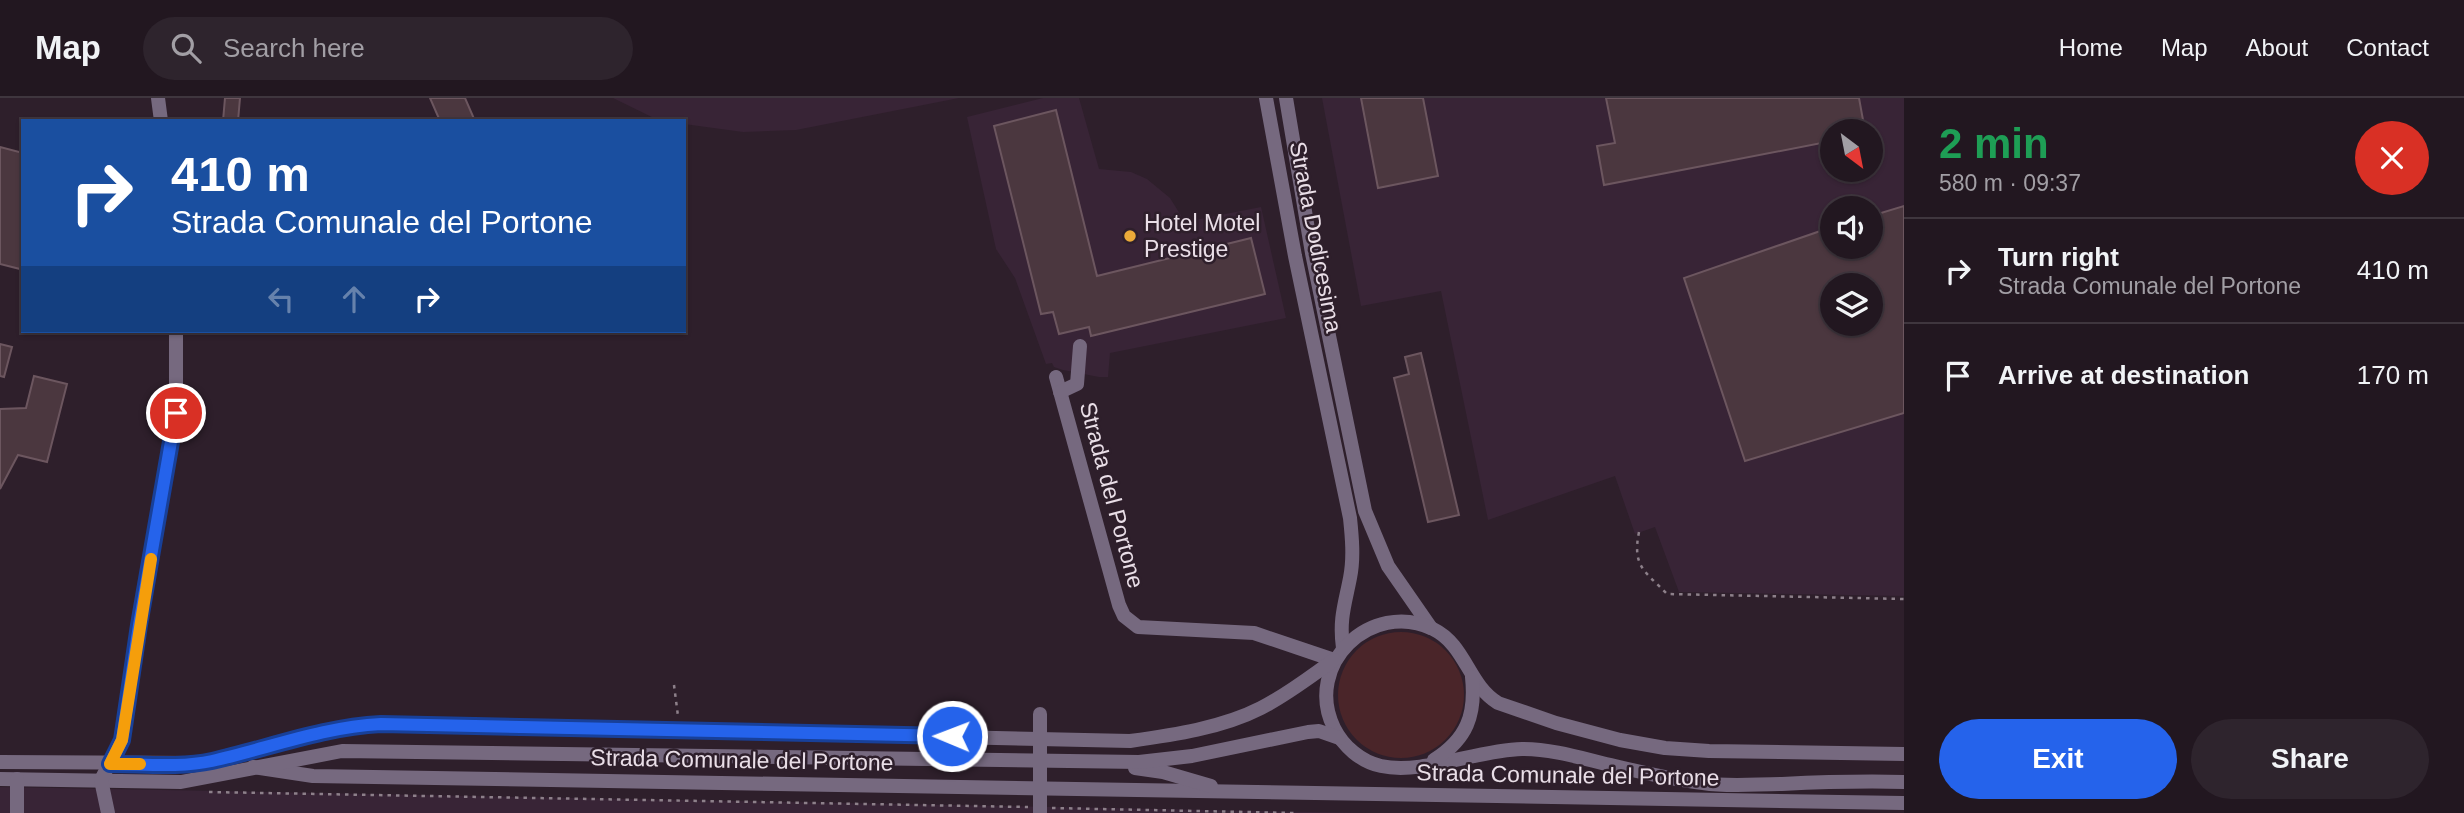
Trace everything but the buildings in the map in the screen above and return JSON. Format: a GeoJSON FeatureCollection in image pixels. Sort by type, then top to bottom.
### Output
{"type":"FeatureCollection","features":[{"type":"Feature","properties":{"kind":"street"},"geometry":{"type":"LineString","coordinates":[[158,98],[161,119]]}},
{"type":"Feature","properties":{"kind":"street","name":"Strada Dodicesima"},"geometry":{"type":"LineString","coordinates":[[1266,98],[1295,256],[1350,518],[1353,550],[1351,577],[1341,612],[1338,654]]}},
{"type":"Feature","properties":{"kind":"street","name":"Strada Dodicesima"},"geometry":{"type":"LineString","coordinates":[[1286,98],[1312,253],[1366,511],[1388,566],[1431,628]]}},
{"type":"Feature","properties":{"kind":"street"},"geometry":{"type":"LineString","coordinates":[[108,813],[101,780],[122,740],[176,413],[176,333]]}},
{"type":"Feature","properties":{"kind":"street"},"geometry":{"type":"LineString","coordinates":[[1060,392],[1077,384],[1080,346]]}},
{"type":"Feature","properties":{"kind":"street","name":"Strada del Portone"},"geometry":{"type":"LineString","coordinates":[[1056,377],[1119,605],[1130,623],[1138,627],[1254,633],[1338,654]]}},
{"type":"Feature","properties":{"kind":"street"},"geometry":{"type":"LineString","coordinates":[[1322,383],[1339,380]]}},
{"type":"Feature","properties":{"kind":"street","name":"Strada Comunale del Portone"},"geometry":{"type":"LineString","coordinates":[[0,762],[110,764],[209,761],[323,731],[352,725],[381,724],[1130,741],[1175,734],[1223,722],[1271,702],[1338,654],[1359,633],[1384,623],[1411,621],[1441,633],[1461,652],[1472,677],[1490,698],[1556,723],[1642,745],[1709,751],[1904,754]]}},
{"type":"Feature","properties":{"kind":"street","name":"Strada Comunale del Portone"},"geometry":{"type":"LineString","coordinates":[[1338,654],[1327,679],[1326,701],[1329,718],[1339,737],[1358,756],[1378,766],[1400,769],[1503,751],[1541,750],[1705,784],[1904,782]]}},
{"type":"Feature","properties":{"kind":"street","name":"Strada Comunale del Portone"},"geometry":{"type":"LineString","coordinates":[[1427,764],[1459,740],[1469,720],[1474,699],[1472,677]]}},
{"type":"Feature","properties":{"kind":"street"},"geometry":{"type":"LineString","coordinates":[[1040,810],[1041,714]]}},
{"type":"Feature","properties":{"kind":"street","name":"Strada Comunale del Portone"},"geometry":{"type":"LineString","coordinates":[[0,779],[181,782],[342,751],[1096,763],[1165,760],[1319,731],[1339,737]]}},
{"type":"Feature","properties":{"kind":"street","name":"Strada Comunale del Portone"},"geometry":{"type":"LineString","coordinates":[[1096,763],[1164,772],[1232,792]]}},
{"type":"Feature","properties":{"kind":"street","name":"Strada Comunale del Portone"},"geometry":{"type":"LineString","coordinates":[[253,767],[313,776],[1903,803]]}},
{"type":"Feature","properties":{"kind":"street"},"geometry":{"type":"LineString","coordinates":[[17,779],[18,813]]}},
{"type":"Feature","properties":{"kind":"street"},"geometry":{"type":"LineString","coordinates":[[1819,783],[1903,803]]}},
{"type":"Feature","properties":{"kind":"street"},"geometry":{"type":"LineString","coordinates":[[1535,797],[1536,813]]}},
{"type":"Feature","properties":{"kind":"path"},"geometry":{"type":"LineString","coordinates":[[1639,532],[1639,565],[1667,594],[1904,599]]}},
{"type":"Feature","properties":{"kind":"path"},"geometry":{"type":"LineString","coordinates":[[674,685],[678,708]]}},
{"type":"Feature","properties":{"kind":"path"},"geometry":{"type":"LineString","coordinates":[[203,792],[1293,813]]}},
{"type":"Feature","properties":{"kind":"shaded area"},"geometry":{"type":"Polygon","coordinates":[[[613,98],[959,98],[796,130],[743,132],[686,124],[686,119],[656,119],[613,98]]]}},
{"type":"Feature","properties":{"kind":"shaded area","name":"Hotel Motel Prestige"},"geometry":{"type":"Polygon","coordinates":[[[1043,98],[1079,98],[1099,169],[1131,172],[1147,179],[1170,198],[1185,222],[1261,207],[1286,318],[1110,353],[1108,377],[1063,370],[1054,367],[1052,363],[1046,364],[1015,278],[996,249],[967,117],[1043,98]]]}},
{"type":"Feature","properties":{"kind":"shaded area"},"geometry":{"type":"Polygon","coordinates":[[[1322,98],[1904,98],[1904,596],[1679,592],[1655,527],[1635,534],[1615,476],[1488,520],[1441,291],[1361,306],[1322,98]]]}},
{"type":"Feature","properties":{"kind":"shaded area"},"geometry":{"type":"Polygon","coordinates":[[[1401,632],[1425,637],[1445,651],[1459,671],[1464,695],[1459,719],[1445,739],[1425,753],[1401,758],[1377,753],[1357,739],[1343,719],[1338,695],[1343,671],[1357,651],[1377,637],[1401,632]]]}},
{"type":"Feature","properties":{"kind":"shaded area"},"geometry":{"type":"Polygon","coordinates":[[[0,787],[1367,813],[0,813],[0,787]]]}},
{"type":"Feature","properties":{"kind":"slow traffic"},"geometry":{"type":"LineString","coordinates":[[140,764],[110,764],[122,740],[151,559]]}},
{"type":"Feature","properties":{"kind":"place","name":"Hotel Motel Prestige"},"geometry":{"type":"Point","coordinates":[1130,236]}},
{"type":"Feature","properties":{"kind":"route"},"geometry":{"type":"LineString","coordinates":[[176,413],[122,740],[110,764],[209,761],[323,731],[352,725],[381,724],[952,736]]}}]}
